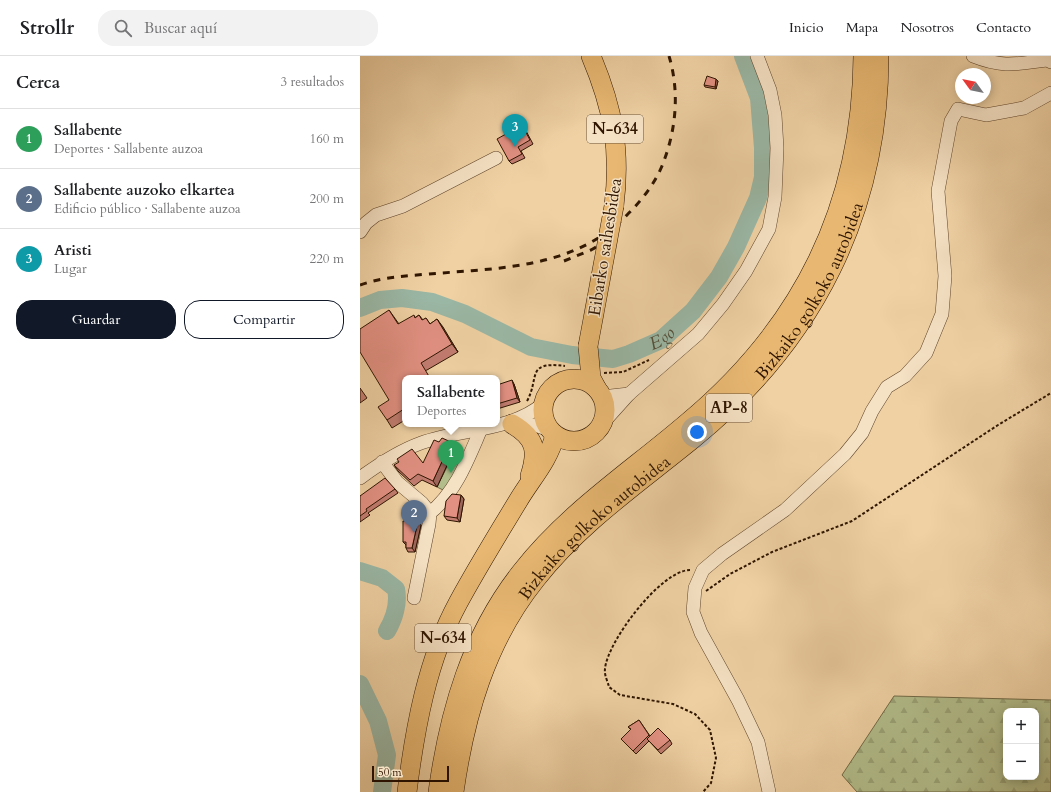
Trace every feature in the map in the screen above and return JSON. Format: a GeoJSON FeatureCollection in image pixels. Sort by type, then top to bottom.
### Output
{"type":"FeatureCollection","features":[{"type":"Feature","properties":{"kind":"highway","name":"Eibarko saihesbidea"},"geometry":{"type":"LineString","coordinates":[[585,372],[618,176],[614,124],[609,102],[591,56]]}},
{"type":"Feature","properties":{"kind":"highway","name":"Bizkaiko golkoko autobidea"},"geometry":{"type":"LineString","coordinates":[[465,695],[472,655],[488,622],[522,571],[546,543],[578,512],[612,482],[686,424],[721,393],[749,365],[796,301],[816,266],[837,216],[852,162],[860,114],[863,56]]}},
{"type":"Feature","properties":{"kind":"highway","name":"Bizkaiko golkoko autobidea"},"geometry":{"type":"LineString","coordinates":[[465,695],[487,660],[504,625],[535,580],[558,553],[588,523],[696,437],[733,405],[774,360],[810,309],[831,271],[842,244],[867,168],[876,118],[879,56]]}},
{"type":"Feature","properties":{"kind":"highway"},"geometry":{"type":"LineString","coordinates":[[535,476],[548,455],[552,432],[543,413],[543,404],[550,391],[585,372]]}},
{"type":"Feature","properties":{"kind":"highway","name":"N-634"},"geometry":{"type":"LineString","coordinates":[[585,372],[605,406],[602,424]]}},
{"type":"Feature","properties":{"kind":"highway"},"geometry":{"type":"LineString","coordinates":[[510,424],[528,436],[536,453],[529,477],[519,500]]}},
{"type":"Feature","properties":{"kind":"highway"},"geometry":{"type":"LineString","coordinates":[[535,476],[581,440],[597,431],[602,424]]}},
{"type":"Feature","properties":{"kind":"highway"},"geometry":{"type":"LineString","coordinates":[[552,432],[572,441],[581,440]]}},
{"type":"Feature","properties":{"kind":"highway","name":"N-634"},"geometry":{"type":"LineString","coordinates":[[407,792],[413,742],[424,694],[439,647],[458,604],[519,500],[535,476]]}},
{"type":"Feature","properties":{"kind":"highway","name":"AP-8"},"geometry":{"type":"LineString","coordinates":[[438,792],[452,750],[465,695]]}},
{"type":"Feature","properties":{"kind":"highway","name":"AP-8"},"geometry":{"type":"LineString","coordinates":[[452,750],[454,792]]}},
{"type":"Feature","properties":{"kind":"street"},"geometry":{"type":"LineString","coordinates":[[602,424],[629,394],[698,334],[718,310],[746,270],[769,229],[775,197],[777,148],[775,115],[770,90],[758,56]]}},
{"type":"Feature","properties":{"kind":"street"},"geometry":{"type":"LineString","coordinates":[[973,56],[986,61],[1009,66],[1047,60],[1051,62]]}},
{"type":"Feature","properties":{"kind":"street"},"geometry":{"type":"LineString","coordinates":[[770,792],[758,742],[738,700],[701,633],[693,612],[695,588],[703,570],[722,554],[785,510],[845,454],[862,433],[872,411],[887,388],[905,376],[926,353],[942,314],[946,276],[938,191],[951,121],[958,109],[986,115],[1024,108],[1051,93]]}},
{"type":"Feature","properties":{"kind":"street"},"geometry":{"type":"LineString","coordinates":[[360,232],[366,223],[376,215],[410,203],[496,158]]}},
{"type":"Feature","properties":{"kind":"street"},"geometry":{"type":"LineString","coordinates":[[585,372],[629,394]]}},
{"type":"Feature","properties":{"kind":"street"},"geometry":{"type":"LineString","coordinates":[[510,424],[534,412],[543,404]]}},
{"type":"Feature","properties":{"kind":"street"},"geometry":{"type":"LineString","coordinates":[[500,426],[510,424],[535,425],[552,432]]}},
{"type":"Feature","properties":{"kind":"street"},"geometry":{"type":"LineString","coordinates":[[360,478],[382,462],[422,443],[493,427]]}},
{"type":"Feature","properties":{"kind":"street"},"geometry":{"type":"LineString","coordinates":[[430,513],[442,503],[452,490],[481,429]]}},
{"type":"Feature","properties":{"kind":"street"},"geometry":{"type":"LineString","coordinates":[[382,462],[397,482],[422,503],[430,513],[414,598]]}},
{"type":"Feature","properties":{"kind":"path"},"geometry":{"type":"LineString","coordinates":[[522,404],[528,400],[534,375],[540,368],[550,364],[585,372],[624,372],[653,358]]}},
{"type":"Feature","properties":{"kind":"path"},"geometry":{"type":"LineString","coordinates":[[694,600],[730,574],[772,552],[852,521],[998,425],[1051,393]]}},
{"type":"Feature","properties":{"kind":"path"},"geometry":{"type":"LineString","coordinates":[[703,570],[682,570],[657,588],[632,615],[612,648],[604,670],[609,687],[620,695],[673,704],[695,714],[710,730],[716,758],[711,783],[703,792]]}},
{"type":"Feature","properties":{"kind":"green space"},"geometry":{"type":"Polygon","coordinates":[[[454,453],[464,458],[447,492],[437,487],[454,453]]]}},
{"type":"Feature","properties":{"kind":"green space"},"geometry":{"type":"Polygon","coordinates":[[[894,696],[1051,700],[1051,792],[857,792],[842,775],[894,696]]]}},
{"type":"Feature","properties":{"kind":"building"},"geometry":{"type":"Polygon","coordinates":[[[707,76],[716,79],[715,87],[704,85],[707,76]]]}},
{"type":"Feature","properties":{"kind":"building"},"geometry":{"type":"Polygon","coordinates":[[[522,125],[530,140],[518,147],[522,154],[509,161],[497,139],[522,125]]]}},
{"type":"Feature","properties":{"kind":"building"},"geometry":{"type":"Polygon","coordinates":[[[389,310],[398,324],[414,315],[415,318],[419,315],[422,320],[426,318],[430,324],[437,319],[452,344],[421,363],[428,375],[402,375],[402,410],[387,420],[378,407],[389,400],[360,352],[360,329],[389,310]]]}},
{"type":"Feature","properties":{"kind":"building"},"geometry":{"type":"Polygon","coordinates":[[[512,380],[517,398],[500,403],[500,384],[512,380]]]}},
{"type":"Feature","properties":{"kind":"building"},"geometry":{"type":"Polygon","coordinates":[[[442,438],[451,442],[433,481],[418,474],[410,480],[394,465],[399,462],[397,459],[412,449],[423,463],[434,440],[439,442],[442,438]]]}},
{"type":"Feature","properties":{"kind":"building"},"geometry":{"type":"Polygon","coordinates":[[[385,478],[395,489],[366,509],[367,511],[360,516],[360,496],[385,478]]]}},
{"type":"Feature","properties":{"kind":"building"},"geometry":{"type":"Polygon","coordinates":[[[452,494],[461,495],[457,518],[444,516],[446,501],[452,494]]]}},
{"type":"Feature","properties":{"kind":"building"},"geometry":{"type":"Polygon","coordinates":[[[403,521],[418,521],[412,548],[406,548],[406,542],[403,542],[403,521]]]}},
{"type":"Feature","properties":{"kind":"building"},"geometry":{"type":"Polygon","coordinates":[[[639,720],[649,735],[633,751],[621,739],[631,729],[628,727],[639,720]]]}},
{"type":"Feature","properties":{"kind":"building"},"geometry":{"type":"Polygon","coordinates":[[[658,728],[670,740],[658,750],[647,739],[658,728]]]}},
{"type":"Feature","properties":{"kind":"waterway","name":"Ego"},"geometry":{"type":"LineString","coordinates":[[360,308],[380,300],[402,298],[432,302],[465,314],[531,347],[572,355],[613,359],[629,354],[661,340],[693,311],[719,277],[736,247],[758,198],[763,177],[763,148],[759,98],[743,56]]}},
{"type":"Feature","properties":{"kind":"waterway","name":"Ego"},"geometry":{"type":"LineString","coordinates":[[360,571],[382,578],[396,589],[397,600],[395,611],[387,631]]}},
{"type":"Feature","properties":{"kind":"waterway"},"geometry":{"type":"LineString","coordinates":[[360,684],[378,721],[387,755],[382,792]]}},
{"type":"Feature","properties":{"kind":"railway"},"geometry":{"type":"LineString","coordinates":[[360,285],[394,277],[482,270],[534,262],[560,256],[584,246],[606,233],[627,215],[647,192],[659,173],[667,153],[671,139],[675,112],[675,84],[669,56]]}},
{"type":"Feature","properties":{"kind":"railway"},"geometry":{"type":"LineString","coordinates":[[564,261],[591,250],[605,242]]}},
{"type":"Feature","properties":{"kind":"place","name":"Aristi"},"geometry":{"type":"Point","coordinates":[515,147]}},
{"type":"Feature","properties":{"kind":"place","name":"Sallabente"},"geometry":{"type":"Point","coordinates":[451,473]}},
{"type":"Feature","properties":{"kind":"place","name":"Sallabente auzoko elkartea"},"geometry":{"type":"Point","coordinates":[414,533]}}]}
